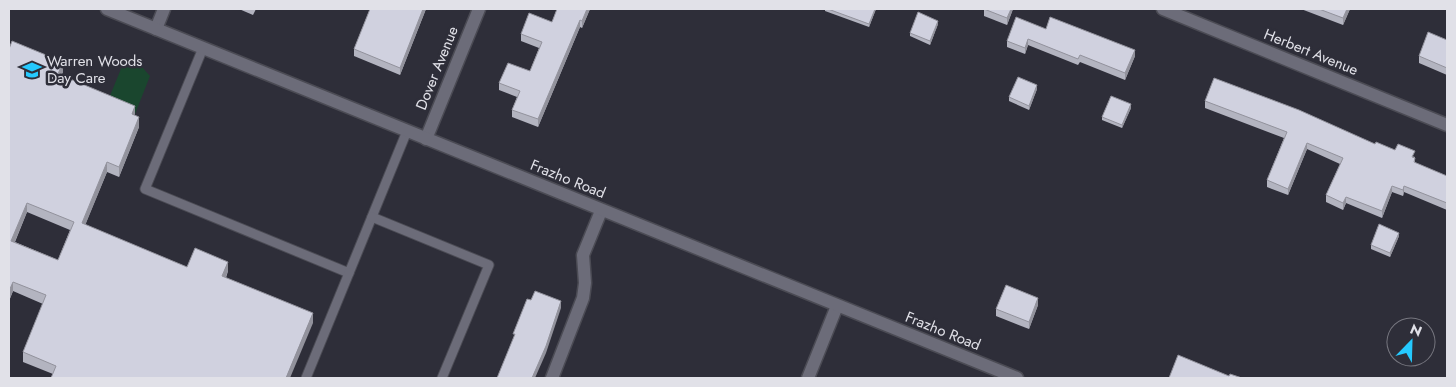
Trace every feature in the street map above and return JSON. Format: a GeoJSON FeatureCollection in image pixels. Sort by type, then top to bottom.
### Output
{"type":"FeatureCollection","features":[{"type":"Feature","properties":{"kind":"street","name":"Frazho Road"},"geometry":{"type":"LineString","coordinates":[[107,9],[601,211],[1017,378]]}},
{"type":"Feature","properties":{"kind":"street"},"geometry":{"type":"LineString","coordinates":[[156,29],[164,9]]}},
{"type":"Feature","properties":{"kind":"street","name":"Dover Avenue"},"geometry":{"type":"LineString","coordinates":[[426,139],[479,9]]}},
{"type":"Feature","properties":{"kind":"street","name":"Herbert Avenue"},"geometry":{"type":"LineString","coordinates":[[1163,9],[1447,125]]}},
{"type":"Feature","properties":{"kind":"street"},"geometry":{"type":"LineString","coordinates":[[552,378],[583,298],[585,284],[583,255],[601,211]]}},
{"type":"Feature","properties":{"kind":"street"},"geometry":{"type":"LineString","coordinates":[[808,378],[837,306]]}},
{"type":"Feature","properties":{"kind":"lane"},"geometry":{"type":"LineString","coordinates":[[202,48],[145,189],[349,273]]}},
{"type":"Feature","properties":{"kind":"lane"},"geometry":{"type":"LineString","coordinates":[[306,378],[407,131]]}},
{"type":"Feature","properties":{"kind":"lane"},"geometry":{"type":"LineString","coordinates":[[372,217],[489,265],[442,378]]}},
{"type":"Feature","properties":{"kind":"green space"},"geometry":{"type":"Polygon","coordinates":[[[125,59],[141,66],[150,76],[135,114],[107,103],[125,59]]]}},
{"type":"Feature","properties":{"kind":"building"},"geometry":{"type":"Polygon","coordinates":[[[370,9],[423,9],[400,68],[354,49],[370,9]]]}},
{"type":"Feature","properties":{"kind":"building"},"geometry":{"type":"Polygon","coordinates":[[[557,9],[587,9],[582,21],[580,20],[538,119],[512,110],[520,91],[499,83],[508,63],[530,71],[542,42],[521,34],[529,13],[552,22],[557,9]]]}},
{"type":"Feature","properties":{"kind":"building"},"geometry":{"type":"Polygon","coordinates":[[[828,9],[875,9],[869,24],[828,9]]]}},
{"type":"Feature","properties":{"kind":"building"},"geometry":{"type":"Polygon","coordinates":[[[984,9],[1011,9],[1007,18],[984,9]]]}},
{"type":"Feature","properties":{"kind":"building"},"geometry":{"type":"Polygon","coordinates":[[[1319,9],[1347,9],[1343,18],[1319,9]]]}},
{"type":"Feature","properties":{"kind":"building"},"geometry":{"type":"Polygon","coordinates":[[[918,12],[938,21],[930,41],[910,33],[918,12]]]}},
{"type":"Feature","properties":{"kind":"building"},"geometry":{"type":"Polygon","coordinates":[[[1016,17],[1046,29],[1050,17],[1135,50],[1125,73],[1080,55],[1078,59],[1028,39],[1025,48],[1007,41],[1016,17]]]}},
{"type":"Feature","properties":{"kind":"building"},"geometry":{"type":"Polygon","coordinates":[[[1428,32],[1447,40],[1447,68],[1419,56],[1428,32]]]}},
{"type":"Feature","properties":{"kind":"building"},"geometry":{"type":"Polygon","coordinates":[[[12,41],[63,62],[58,74],[135,106],[132,114],[139,117],[119,167],[107,162],[82,223],[187,267],[195,248],[228,262],[222,276],[313,313],[286,378],[51,378],[56,366],[23,352],[46,295],[13,282],[9,291],[9,49],[12,41]],[[27,203],[11,241],[58,260],[74,222],[27,203]]]}},
{"type":"Feature","properties":{"kind":"building"},"geometry":{"type":"Polygon","coordinates":[[[1018,77],[1037,85],[1029,106],[1009,97],[1018,77]]]}},
{"type":"Feature","properties":{"kind":"building"},"geometry":{"type":"Polygon","coordinates":[[[1214,78],[1299,110],[1375,144],[1376,142],[1395,150],[1398,144],[1415,151],[1412,157],[1415,158],[1414,162],[1447,176],[1447,203],[1404,186],[1403,190],[1392,186],[1382,211],[1346,197],[1343,203],[1326,195],[1343,158],[1307,143],[1288,189],[1267,180],[1287,132],[1205,101],[1214,78]]]}},
{"type":"Feature","properties":{"kind":"building"},"geometry":{"type":"Polygon","coordinates":[[[1111,96],[1131,104],[1122,125],[1102,117],[1111,96]]]}},
{"type":"Feature","properties":{"kind":"building"},"geometry":{"type":"Polygon","coordinates":[[[1379,224],[1399,233],[1390,253],[1371,245],[1379,224]]]}},
{"type":"Feature","properties":{"kind":"building"},"geometry":{"type":"Polygon","coordinates":[[[1006,285],[1038,298],[1029,322],[996,309],[1006,285]]]}},
{"type":"Feature","properties":{"kind":"building"},"geometry":{"type":"Polygon","coordinates":[[[535,291],[561,301],[546,346],[532,378],[497,378],[527,299],[531,300],[535,291]]]}},
{"type":"Feature","properties":{"kind":"building"},"geometry":{"type":"Polygon","coordinates":[[[1178,355],[1229,376],[1230,374],[1242,378],[1169,378],[1178,355]]]}},
{"type":"Feature","properties":{"kind":"place","name":"Warren Woods Day Care"},"geometry":{"type":"Point","coordinates":[32,70]}}]}
